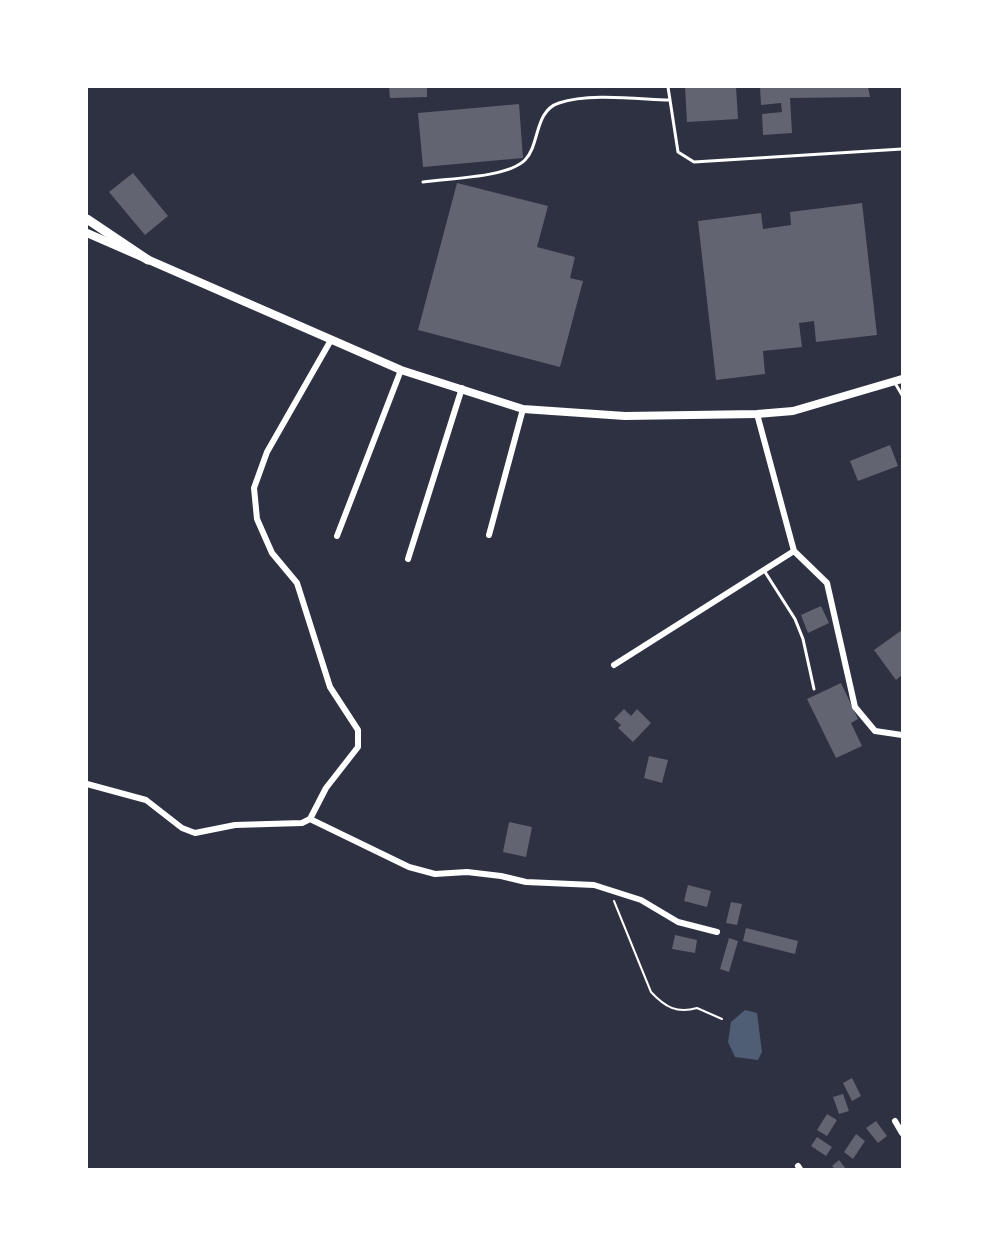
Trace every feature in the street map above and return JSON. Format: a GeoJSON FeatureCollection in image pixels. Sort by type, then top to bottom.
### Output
{"type":"FeatureCollection","features":[{"type":"Feature","properties":{"kind":"main road"},"geometry":{"type":"LineString","coordinates":[[87,219],[148,260]]}},
{"type":"Feature","properties":{"kind":"main road"},"geometry":{"type":"LineString","coordinates":[[87,233],[400,370],[523,409],[625,416],[757,414],[792,411],[898,380]]}},
{"type":"Feature","properties":{"kind":"street"},"geometry":{"type":"LineString","coordinates":[[87,784],[146,800],[176,824],[195,833],[235,825],[302,823],[310,819],[326,788],[358,747],[358,730],[330,687],[297,583],[272,553],[257,519],[254,488],[267,452],[332,340]]}},
{"type":"Feature","properties":{"kind":"street"},"geometry":{"type":"LineString","coordinates":[[337,536],[400,370]]}},
{"type":"Feature","properties":{"kind":"street"},"geometry":{"type":"LineString","coordinates":[[408,559],[462,388]]}},
{"type":"Feature","properties":{"kind":"street"},"geometry":{"type":"LineString","coordinates":[[489,535],[523,409]]}},
{"type":"Feature","properties":{"kind":"street"},"geometry":{"type":"LineString","coordinates":[[757,414],[794,551],[827,584],[855,707],[875,731],[902,735]]}},
{"type":"Feature","properties":{"kind":"street"},"geometry":{"type":"LineString","coordinates":[[614,665],[794,551]]}},
{"type":"Feature","properties":{"kind":"street"},"geometry":{"type":"LineString","coordinates":[[310,819],[409,867],[435,874],[467,872],[526,882],[594,885],[641,900],[678,922],[717,932]]}},
{"type":"Feature","properties":{"kind":"street"},"geometry":{"type":"LineString","coordinates":[[895,1120],[902,1133]]}},
{"type":"Feature","properties":{"kind":"lane"},"geometry":{"type":"LineString","coordinates":[[668,87],[678,152],[694,162],[902,149]]}},
{"type":"Feature","properties":{"kind":"lane"},"geometry":{"type":"LineString","coordinates":[[423,182],[513,168],[526,159],[542,119],[558,103],[596,98],[669,100]]}},
{"type":"Feature","properties":{"kind":"lane"},"geometry":{"type":"LineString","coordinates":[[898,380],[902,395]]}},
{"type":"Feature","properties":{"kind":"lane"},"geometry":{"type":"LineString","coordinates":[[764,570],[795,619],[803,639],[814,689]]}},
{"type":"Feature","properties":{"kind":"path"},"geometry":{"type":"LineString","coordinates":[[609,898],[617,903],[651,992],[662,1004],[683,1012],[697,1008],[722,1019]]}},
{"type":"Feature","properties":{"kind":"water"},"geometry":{"type":"Polygon","coordinates":[[[745,1010],[757,1013],[762,1052],[758,1060],[735,1057],[728,1042],[731,1022],[745,1010]]]}},
{"type":"Feature","properties":{"kind":"building"},"geometry":{"type":"Polygon","coordinates":[[[389,87],[427,87],[427,97],[390,98],[389,87]]]}},
{"type":"Feature","properties":{"kind":"building"},"geometry":{"type":"Polygon","coordinates":[[[685,87],[736,87],[738,119],[687,122],[685,87]]]}},
{"type":"Feature","properties":{"kind":"building"},"geometry":{"type":"Polygon","coordinates":[[[760,87],[868,87],[870,97],[790,98],[792,133],[763,135],[762,114],[782,112],[781,103],[761,105],[760,87]]]}},
{"type":"Feature","properties":{"kind":"building"},"geometry":{"type":"Polygon","coordinates":[[[519,104],[523,158],[423,167],[418,113],[519,104]]]}},
{"type":"Feature","properties":{"kind":"building"},"geometry":{"type":"Polygon","coordinates":[[[133,173],[168,216],[145,235],[109,192],[133,173]]]}},
{"type":"Feature","properties":{"kind":"building"},"geometry":{"type":"Polygon","coordinates":[[[457,183],[548,206],[537,247],[575,257],[570,278],[583,281],[560,367],[418,330],[457,183]]]}},
{"type":"Feature","properties":{"kind":"building"},"geometry":{"type":"Polygon","coordinates":[[[862,203],[877,335],[816,342],[814,321],[799,323],[802,347],[763,351],[765,374],[716,380],[698,221],[761,213],[763,229],[791,225],[790,212],[862,203]]]}},
{"type":"Feature","properties":{"kind":"building"},"geometry":{"type":"Polygon","coordinates":[[[890,445],[898,466],[858,481],[850,461],[890,445]]]}},
{"type":"Feature","properties":{"kind":"building"},"geometry":{"type":"Polygon","coordinates":[[[821,606],[829,623],[808,633],[801,615],[821,606]]]}},
{"type":"Feature","properties":{"kind":"building"},"geometry":{"type":"Polygon","coordinates":[[[902,630],[902,675],[896,680],[874,650],[902,630]]]}},
{"type":"Feature","properties":{"kind":"building"},"geometry":{"type":"Polygon","coordinates":[[[841,683],[858,719],[851,723],[862,746],[836,758],[807,699],[841,683]]]}},
{"type":"Feature","properties":{"kind":"building"},"geometry":{"type":"Polygon","coordinates":[[[624,709],[631,716],[637,709],[651,723],[633,742],[618,728],[621,725],[614,719],[624,709]]]}},
{"type":"Feature","properties":{"kind":"building"},"geometry":{"type":"Polygon","coordinates":[[[649,756],[668,760],[662,783],[644,778],[649,756]]]}},
{"type":"Feature","properties":{"kind":"building"},"geometry":{"type":"Polygon","coordinates":[[[509,822],[532,827],[526,857],[503,852],[509,822]]]}},
{"type":"Feature","properties":{"kind":"building"},"geometry":{"type":"Polygon","coordinates":[[[688,885],[711,891],[707,907],[684,901],[688,885]]]}},
{"type":"Feature","properties":{"kind":"building"},"geometry":{"type":"Polygon","coordinates":[[[731,902],[742,904],[737,925],[726,923],[731,902]]]}},
{"type":"Feature","properties":{"kind":"building"},"geometry":{"type":"Polygon","coordinates":[[[746,928],[798,941],[795,954],[743,941],[746,928]]]}},
{"type":"Feature","properties":{"kind":"building"},"geometry":{"type":"Polygon","coordinates":[[[675,935],[697,940],[695,953],[672,949],[675,935]]]}},
{"type":"Feature","properties":{"kind":"building"},"geometry":{"type":"Polygon","coordinates":[[[729,938],[738,941],[729,972],[720,969],[729,938]]]}},
{"type":"Feature","properties":{"kind":"building"},"geometry":{"type":"Polygon","coordinates":[[[852,1078],[861,1096],[852,1101],[843,1083],[852,1078]]]}},
{"type":"Feature","properties":{"kind":"building"},"geometry":{"type":"Polygon","coordinates":[[[843,1094],[849,1111],[839,1114],[833,1097],[843,1094]]]}},
{"type":"Feature","properties":{"kind":"building"},"geometry":{"type":"Polygon","coordinates":[[[827,1114],[837,1120],[827,1136],[817,1130],[827,1114]]]}},
{"type":"Feature","properties":{"kind":"building"},"geometry":{"type":"Polygon","coordinates":[[[876,1121],[887,1136],[878,1143],[866,1128],[876,1121]]]}},
{"type":"Feature","properties":{"kind":"building"},"geometry":{"type":"Polygon","coordinates":[[[856,1134],[865,1141],[853,1159],[844,1152],[856,1134]]]}},
{"type":"Feature","properties":{"kind":"building"},"geometry":{"type":"Polygon","coordinates":[[[817,1137],[832,1147],[826,1156],[811,1146],[817,1137]]]}},
{"type":"Feature","properties":{"kind":"building"},"geometry":{"type":"Polygon","coordinates":[[[839,1160],[846,1169],[835,1169],[832,1166],[839,1160]]]}}]}
